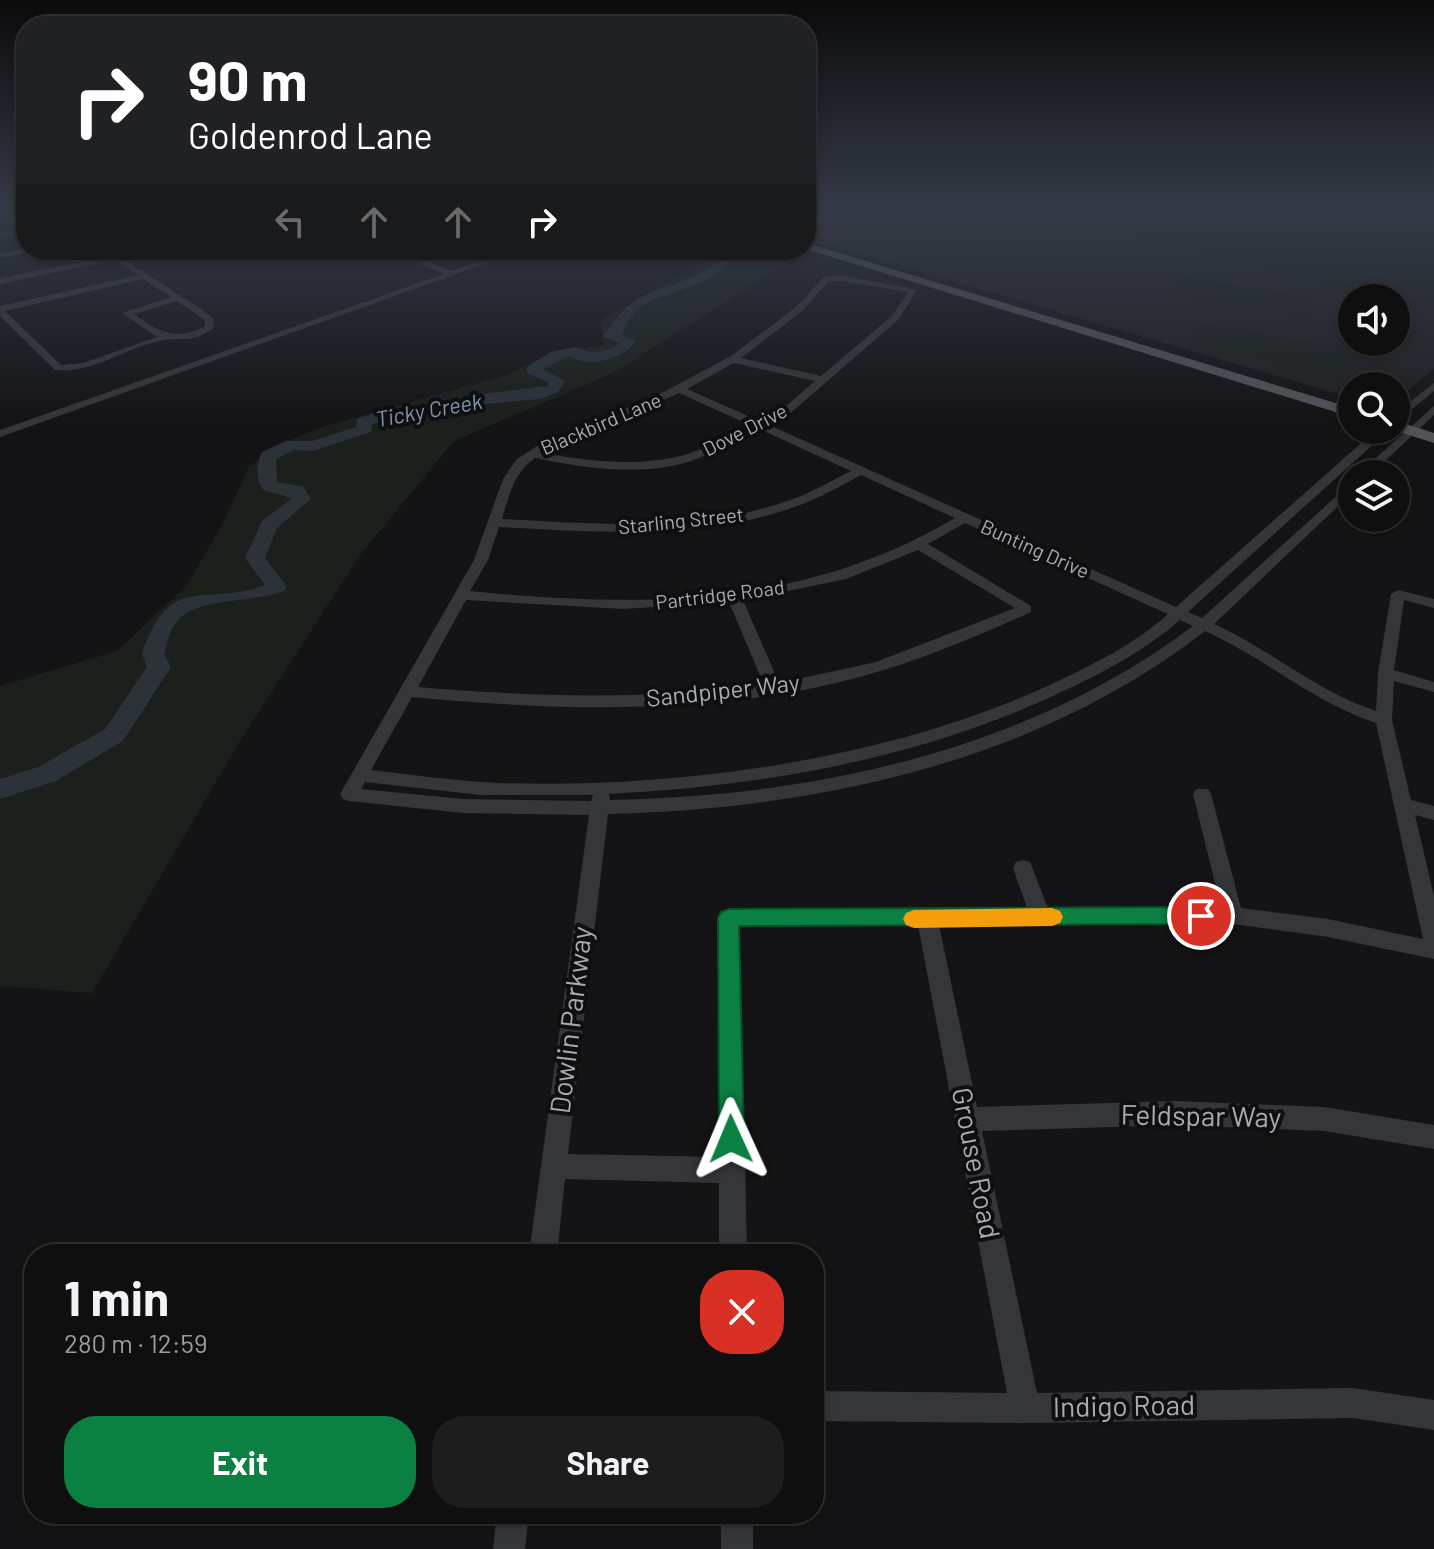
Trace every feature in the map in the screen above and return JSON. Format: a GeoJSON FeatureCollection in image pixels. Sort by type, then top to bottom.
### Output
{"type":"FeatureCollection","features":[{"type":"Feature","properties":{"kind":"main road"},"geometry":{"type":"LineString","coordinates":[[917,278],[1338,409]]}},
{"type":"Feature","properties":{"kind":"main road"},"geometry":{"type":"LineString","coordinates":[[924,278],[1338,398]]}},
{"type":"Feature","properties":{"kind":"main road"},"geometry":{"type":"LineString","coordinates":[[1410,424],[1434,438]]}},
{"type":"Feature","properties":{"kind":"street"},"geometry":{"type":"LineString","coordinates":[[0,310],[135,278]]}},
{"type":"Feature","properties":{"kind":"street"},"geometry":{"type":"LineString","coordinates":[[0,310],[59,368],[66,369],[84,366],[163,338],[194,335],[211,323],[148,278]]}},
{"type":"Feature","properties":{"kind":"street"},"geometry":{"type":"LineString","coordinates":[[0,434],[440,278]]}},
{"type":"Feature","properties":{"kind":"street","name":"Dove Drive"},"geometry":{"type":"LineString","coordinates":[[827,279],[837,278]]}},
{"type":"Feature","properties":{"kind":"street","name":"Dove Drive"},"geometry":{"type":"LineString","coordinates":[[532,454],[582,464],[666,463],[700,453],[783,414],[895,318],[913,290],[843,278]]}},
{"type":"Feature","properties":{"kind":"street","name":"Blackbird Lane"},"geometry":{"type":"LineString","coordinates":[[600,797],[459,806],[349,794],[481,560],[509,479],[521,462],[532,454],[679,389],[730,359],[803,309],[827,279]]}},
{"type":"Feature","properties":{"kind":"street"},"geometry":{"type":"LineString","coordinates":[[163,338],[127,313],[178,298]]}},
{"type":"Feature","properties":{"kind":"street"},"geometry":{"type":"LineString","coordinates":[[194,335],[206,341]]}},
{"type":"Feature","properties":{"kind":"street"},"geometry":{"type":"LineString","coordinates":[[218,347],[230,353]]}},
{"type":"Feature","properties":{"kind":"street"},"geometry":{"type":"LineString","coordinates":[[730,359],[823,380]]}},
{"type":"Feature","properties":{"kind":"street"},"geometry":{"type":"LineString","coordinates":[[1410,418],[1434,386]]}},
{"type":"Feature","properties":{"kind":"street","name":"Bunting Drive"},"geometry":{"type":"LineString","coordinates":[[679,389],[1180,614],[1253,649],[1337,704],[1384,720]]}},
{"type":"Feature","properties":{"kind":"street"},"geometry":{"type":"LineString","coordinates":[[1410,421],[1434,409]]}},
{"type":"Feature","properties":{"kind":"street"},"geometry":{"type":"LineString","coordinates":[[600,797],[765,772],[911,742],[992,717],[1051,693],[1115,660],[1180,614],[1368,444]]}},
{"type":"Feature","properties":{"kind":"street"},"geometry":{"type":"LineString","coordinates":[[1376,460],[1389,444]]}},
{"type":"Feature","properties":{"kind":"street","name":"Starling Street"},"geometry":{"type":"LineString","coordinates":[[494,523],[631,528],[726,519],[791,504],[860,471]]}},
{"type":"Feature","properties":{"kind":"street"},"geometry":{"type":"LineString","coordinates":[[359,775],[463,787],[600,797],[774,793],[926,763],[1011,735],[1072,707],[1135,672],[1203,625],[1338,499]]}},
{"type":"Feature","properties":{"kind":"street","name":"Partridge Road"},"geometry":{"type":"LineString","coordinates":[[462,595],[589,605],[659,604],[734,597],[847,573],[920,545],[965,517]]}},
{"type":"Feature","properties":{"kind":"street","name":"Sandpiper Way"},"geometry":{"type":"LineString","coordinates":[[408,691],[544,702],[614,702],[773,688],[832,679],[899,661],[1026,609],[920,545]]}},
{"type":"Feature","properties":{"kind":"street"},"geometry":{"type":"LineString","coordinates":[[1434,604],[1398,594],[1386,673],[1384,720],[1434,941]]}},
{"type":"Feature","properties":{"kind":"street"},"geometry":{"type":"LineString","coordinates":[[734,597],[773,688]]}},
{"type":"Feature","properties":{"kind":"street"},"geometry":{"type":"LineString","coordinates":[[1386,673],[1434,687]]}},
{"type":"Feature","properties":{"kind":"street"},"geometry":{"type":"LineString","coordinates":[[1202,794],[1233,915]]}},
{"type":"Feature","properties":{"kind":"street","name":"Dowlin Parkway"},"geometry":{"type":"LineString","coordinates":[[544,1244],[600,797]]}},
{"type":"Feature","properties":{"kind":"street"},"geometry":{"type":"LineString","coordinates":[[1403,805],[1434,813]]}},
{"type":"Feature","properties":{"kind":"street"},"geometry":{"type":"LineString","coordinates":[[1023,868],[1041,917]]}},
{"type":"Feature","properties":{"kind":"street"},"geometry":{"type":"LineString","coordinates":[[733,1244],[729,918],[1233,915],[1328,928],[1434,950]]}},
{"type":"Feature","properties":{"kind":"street","name":"Grouse Road"},"geometry":{"type":"LineString","coordinates":[[927,919],[1025,1408]]}},
{"type":"Feature","properties":{"kind":"street","name":"Feldspar Way"},"geometry":{"type":"LineString","coordinates":[[967,1119],[1176,1113],[1309,1118],[1434,1137]]}},
{"type":"Feature","properties":{"kind":"street"},"geometry":{"type":"LineString","coordinates":[[552,1166],[732,1170]]}},
{"type":"Feature","properties":{"kind":"street","name":"Indigo Road"},"geometry":{"type":"LineString","coordinates":[[824,1406],[1025,1408],[1353,1403],[1434,1415]]}},
{"type":"Feature","properties":{"kind":"street"},"geometry":{"type":"LineString","coordinates":[[509,1549],[512,1524]]}},
{"type":"Feature","properties":{"kind":"street"},"geometry":{"type":"LineString","coordinates":[[737,1524],[737,1549]]}},
{"type":"Feature","properties":{"kind":"shaded area"},"geometry":{"type":"Polygon","coordinates":[[[675,278],[763,278],[613,373],[454,441],[360,555],[240,741],[92,993],[0,986],[0,686],[117,651],[187,585],[223,523],[249,467],[282,443],[325,426],[507,375],[553,351],[604,346],[600,320],[675,278]]]}},
{"type":"Feature","properties":{"kind":"shaded area"},"geometry":{"type":"Polygon","coordinates":[[[943,278],[1308,278],[1338,286],[1338,356],[1410,356],[1410,303],[1434,309],[1434,369],[1410,389],[1410,372],[1338,372],[1338,394],[943,278]]]}},
{"type":"Feature","properties":{"kind":"shaded area"},"geometry":{"type":"Polygon","coordinates":[[[1181,278],[1190,278],[1314,298],[1308,318],[1171,295],[1181,278]]]}},
{"type":"Feature","properties":{"kind":"shaded area"},"geometry":{"type":"Polygon","coordinates":[[[1307,278],[1434,278],[1434,309],[1410,303],[1410,284],[1338,286],[1307,278]]]}},
{"type":"Feature","properties":{"kind":"shaded area"},"geometry":{"type":"Polygon","coordinates":[[[1200,323],[1338,347],[1338,356],[1346,356],[1342,372],[1338,373],[1188,346],[1200,323]]]}},
{"type":"Feature","properties":{"kind":"waterway","name":"Ticky Creek"},"geometry":{"type":"LineString","coordinates":[[0,789],[47,774],[114,735],[159,667],[153,654],[163,625],[173,613],[185,605],[200,601],[248,595],[277,587],[255,558],[269,525],[302,499],[298,491],[269,486],[266,471],[268,456],[292,445],[313,446],[365,429],[363,422],[373,419],[474,400],[540,394],[553,389],[557,381],[532,370],[556,355],[575,351],[576,356],[598,356],[619,351],[629,341],[609,336],[617,332],[624,317],[636,305],[702,278]]}},
{"type":"Feature","properties":{"kind":"slow traffic"},"geometry":{"type":"LineString","coordinates":[[914,919],[1052,917]]}},
{"type":"Feature","properties":{"kind":"route"},"geometry":{"type":"LineString","coordinates":[[731,1139],[729,918],[1201,916]]}}]}
